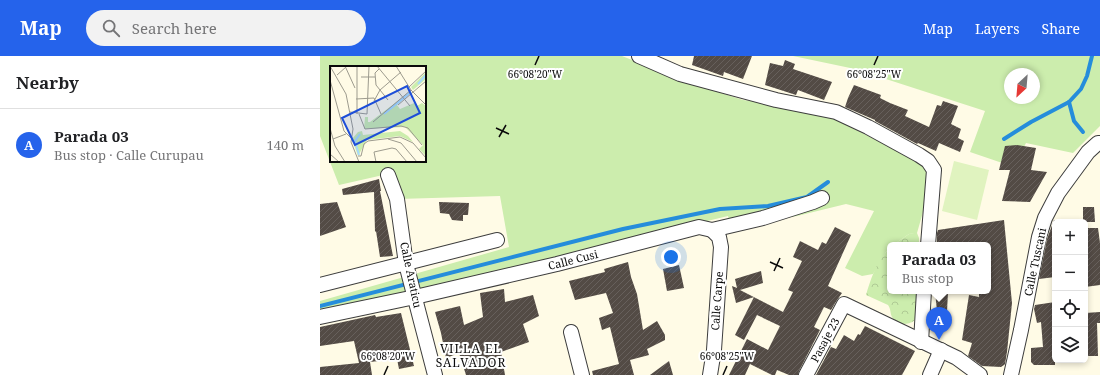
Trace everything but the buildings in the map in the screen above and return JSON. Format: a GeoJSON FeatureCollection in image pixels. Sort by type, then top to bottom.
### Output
{"type":"FeatureCollection","features":[{"type":"Feature","properties":{"kind":"street"},"geometry":{"type":"LineString","coordinates":[[639,56],[680,74],[776,100],[836,112],[868,127],[928,161],[934,170],[928,242]]}},
{"type":"Feature","properties":{"kind":"street","name":"Calle Tuscani"},"geometry":{"type":"LineString","coordinates":[[1011,375],[1039,237],[1045,218],[1058,192],[1088,152],[1100,142]]}},
{"type":"Feature","properties":{"kind":"street","name":"Calle Araticu"},"geometry":{"type":"LineString","coordinates":[[388,175],[397,199],[406,264],[435,375]]}},
{"type":"Feature","properties":{"kind":"street","name":"Calle Cusi"},"geometry":{"type":"LineString","coordinates":[[320,317],[415,297],[557,264],[698,227],[712,230],[763,218],[822,198]]}},
{"type":"Feature","properties":{"kind":"street","name":"Calle Carpe"},"geometry":{"type":"LineString","coordinates":[[710,375],[714,350],[721,247],[719,237],[712,230]]}},
{"type":"Feature","properties":{"kind":"street"},"geometry":{"type":"LineString","coordinates":[[320,285],[497,240]]}},
{"type":"Feature","properties":{"kind":"street"},"geometry":{"type":"LineString","coordinates":[[924,294],[921,342],[957,358],[980,375]]}},
{"type":"Feature","properties":{"kind":"street","name":"Pasaje 23"},"geometry":{"type":"LineString","coordinates":[[806,375],[844,304],[921,342]]}},
{"type":"Feature","properties":{"kind":"street"},"geometry":{"type":"LineString","coordinates":[[571,332],[582,375]]}},
{"type":"Feature","properties":{"kind":"street"},"geometry":{"type":"LineString","coordinates":[[930,375],[941,350]]}},
{"type":"Feature","properties":{"kind":"green space"},"geometry":{"type":"Polygon","coordinates":[[[320,56],[622,56],[690,83],[743,100],[817,110],[935,170],[917,233],[909,234],[897,242],[887,242],[887,251],[873,274],[862,276],[845,268],[874,211],[846,204],[797,216],[731,227],[728,216],[320,314],[320,301],[509,247],[500,196],[398,199],[392,173],[339,185],[330,162],[426,162],[426,66],[330,66],[330,162],[320,136],[320,56]]]}},
{"type":"Feature","properties":{"kind":"green space"},"geometry":{"type":"Polygon","coordinates":[[[793,56],[1100,56],[1100,126],[1073,153],[1026,143],[1014,167],[970,152],[985,111],[855,69],[793,56]]]}},
{"type":"Feature","properties":{"kind":"green space"},"geometry":{"type":"Polygon","coordinates":[[[954,161],[989,170],[977,220],[942,211],[954,161]]]}},
{"type":"Feature","properties":{"kind":"green space"},"geometry":{"type":"Polygon","coordinates":[[[917,233],[919,242],[897,242],[909,234],[917,233]]]}},
{"type":"Feature","properties":{"kind":"green space"},"geometry":{"type":"Polygon","coordinates":[[[887,251],[887,294],[916,294],[916,315],[914,321],[902,324],[897,322],[892,317],[888,305],[866,295],[872,276],[887,251]]]}},
{"type":"Feature","properties":{"kind":"waterway"},"geometry":{"type":"LineString","coordinates":[[1004,139],[1031,122],[1069,102],[1081,89],[1087,76],[1092,56]]}},
{"type":"Feature","properties":{"kind":"waterway"},"geometry":{"type":"LineString","coordinates":[[1069,102],[1074,121],[1083,132]]}},
{"type":"Feature","properties":{"kind":"waterway"},"geometry":{"type":"LineString","coordinates":[[320,306],[623,229],[720,209],[768,206],[807,197],[828,182]]}},
{"type":"Feature","properties":{"kind":"place","name":"Parada 03"},"geometry":{"type":"Point","coordinates":[939,340]}},
{"type":"Feature","properties":{"kind":"district","name":"VILLA EL SALVADOR"},"geometry":{"type":"Point","coordinates":[471,356]}}]}
